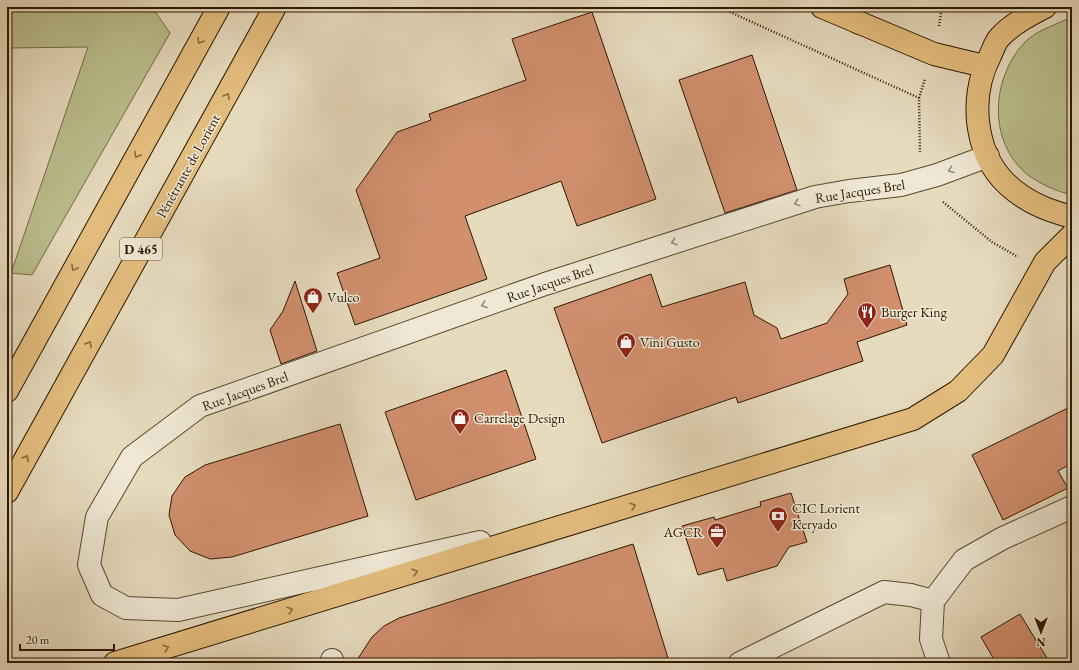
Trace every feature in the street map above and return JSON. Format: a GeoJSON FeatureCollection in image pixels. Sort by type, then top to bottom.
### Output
{"type":"FeatureCollection","features":[{"type":"Feature","properties":{"kind":"main road"},"geometry":{"type":"LineString","coordinates":[[7,390],[219,7]]}},
{"type":"Feature","properties":{"kind":"main road","name":"Pénétrante de Lorient"},"geometry":{"type":"LineString","coordinates":[[7,492],[275,7]]}},
{"type":"Feature","properties":{"kind":"main road"},"geometry":{"type":"LineString","coordinates":[[822,7],[934,54],[984,66]]}},
{"type":"Feature","properties":{"kind":"main road"},"geometry":{"type":"LineString","coordinates":[[834,7],[860,22]]}},
{"type":"Feature","properties":{"kind":"main road"},"geometry":{"type":"LineString","coordinates":[[1045,7],[1024,17],[999,38],[984,66],[978,85],[976,110],[980,136],[996,171],[1014,191],[1043,210],[1072,217]]}},
{"type":"Feature","properties":{"kind":"main road"},"geometry":{"type":"LineString","coordinates":[[115,663],[610,513],[913,419],[958,391],[993,355],[1042,267],[1066,239],[1072,235]]}},
{"type":"Feature","properties":{"kind":"street","name":"Rue Jacques Brel"},"geometry":{"type":"LineString","coordinates":[[610,513],[178,610],[126,608],[102,595],[89,565],[97,517],[132,457],[200,406],[545,284],[815,197],[849,191],[901,186],[988,156]]}},
{"type":"Feature","properties":{"kind":"street"},"geometry":{"type":"LineString","coordinates":[[939,663],[931,639],[933,601],[964,560],[1003,538],[1072,507]]}},
{"type":"Feature","properties":{"kind":"street"},"geometry":{"type":"LineString","coordinates":[[740,663],[884,592],[911,595],[933,601]]}},
{"type":"Feature","properties":{"kind":"path"},"geometry":{"type":"LineString","coordinates":[[719,7],[919,98],[920,156],[924,179],[944,204],[992,242],[1017,256],[1042,267]]}},
{"type":"Feature","properties":{"kind":"green space"},"geometry":{"type":"Polygon","coordinates":[[[7,7],[152,7],[170,33],[32,275],[11,273],[88,47],[7,48],[7,7]]]}},
{"type":"Feature","properties":{"kind":"green space"},"geometry":{"type":"Polygon","coordinates":[[[1065,20],[1072,20],[1072,195],[1044,185],[1028,175],[1015,161],[1005,145],[1000,128],[998,110],[1000,91],[1005,73],[1025,42],[1044,29],[1065,20]]]}},
{"type":"Feature","properties":{"kind":"building"},"geometry":{"type":"Polygon","coordinates":[[[592,12],[656,199],[577,226],[561,181],[465,216],[487,279],[355,325],[337,273],[380,258],[356,190],[397,132],[431,120],[429,114],[526,80],[512,39],[592,12]]]}},
{"type":"Feature","properties":{"kind":"building"},"geometry":{"type":"Polygon","coordinates":[[[752,55],[797,190],[725,213],[679,80],[752,55]]]}},
{"type":"Feature","properties":{"kind":"building"},"geometry":{"type":"Polygon","coordinates":[[[890,265],[907,325],[857,342],[863,361],[738,403],[736,397],[602,443],[554,308],[651,274],[662,307],[745,282],[754,315],[777,328],[781,339],[827,323],[848,294],[844,279],[890,265]]]}},
{"type":"Feature","properties":{"kind":"building"},"geometry":{"type":"Polygon","coordinates":[[[295,281],[317,351],[281,364],[270,330],[283,311],[295,281]]]}},
{"type":"Feature","properties":{"kind":"building","name":"Carrelage Design"},"geometry":{"type":"Polygon","coordinates":[[[506,370],[536,459],[416,500],[385,412],[506,370]]]}},
{"type":"Feature","properties":{"kind":"building"},"geometry":{"type":"Polygon","coordinates":[[[1072,406],[1072,463],[1058,471],[1068,488],[1003,520],[972,455],[1072,406]]]}},
{"type":"Feature","properties":{"kind":"building"},"geometry":{"type":"Polygon","coordinates":[[[340,424],[368,516],[232,557],[210,559],[190,551],[175,535],[169,515],[172,496],[185,477],[205,465],[340,424]]]}},
{"type":"Feature","properties":{"kind":"building"},"geometry":{"type":"Polygon","coordinates":[[[791,493],[807,542],[789,547],[777,566],[727,581],[723,568],[698,575],[682,526],[714,517],[715,520],[761,506],[760,502],[791,493]]]}},
{"type":"Feature","properties":{"kind":"building"},"geometry":{"type":"Polygon","coordinates":[[[633,544],[668,658],[633,663],[355,663],[372,637],[384,626],[399,618],[633,544]]]}},
{"type":"Feature","properties":{"kind":"building"},"geometry":{"type":"Polygon","coordinates":[[[1020,614],[1050,663],[996,663],[981,637],[1020,614]]]}},
{"type":"Feature","properties":{"kind":"place","name":"Vulco"},"geometry":{"type":"Point","coordinates":[313,314]}},
{"type":"Feature","properties":{"kind":"place","name":"Burger King"},"geometry":{"type":"Point","coordinates":[867,329]}},
{"type":"Feature","properties":{"kind":"place","name":"Vini Gusto"},"geometry":{"type":"Point","coordinates":[626,359]}},
{"type":"Feature","properties":{"kind":"place","name":"Carrelage Design"},"geometry":{"type":"Point","coordinates":[460,435]}},
{"type":"Feature","properties":{"kind":"place","name":"CIC Lorient Keryado"},"geometry":{"type":"Point","coordinates":[778,533]}},
{"type":"Feature","properties":{"kind":"place","name":"AGCR"},"geometry":{"type":"Point","coordinates":[717,549]}}]}
